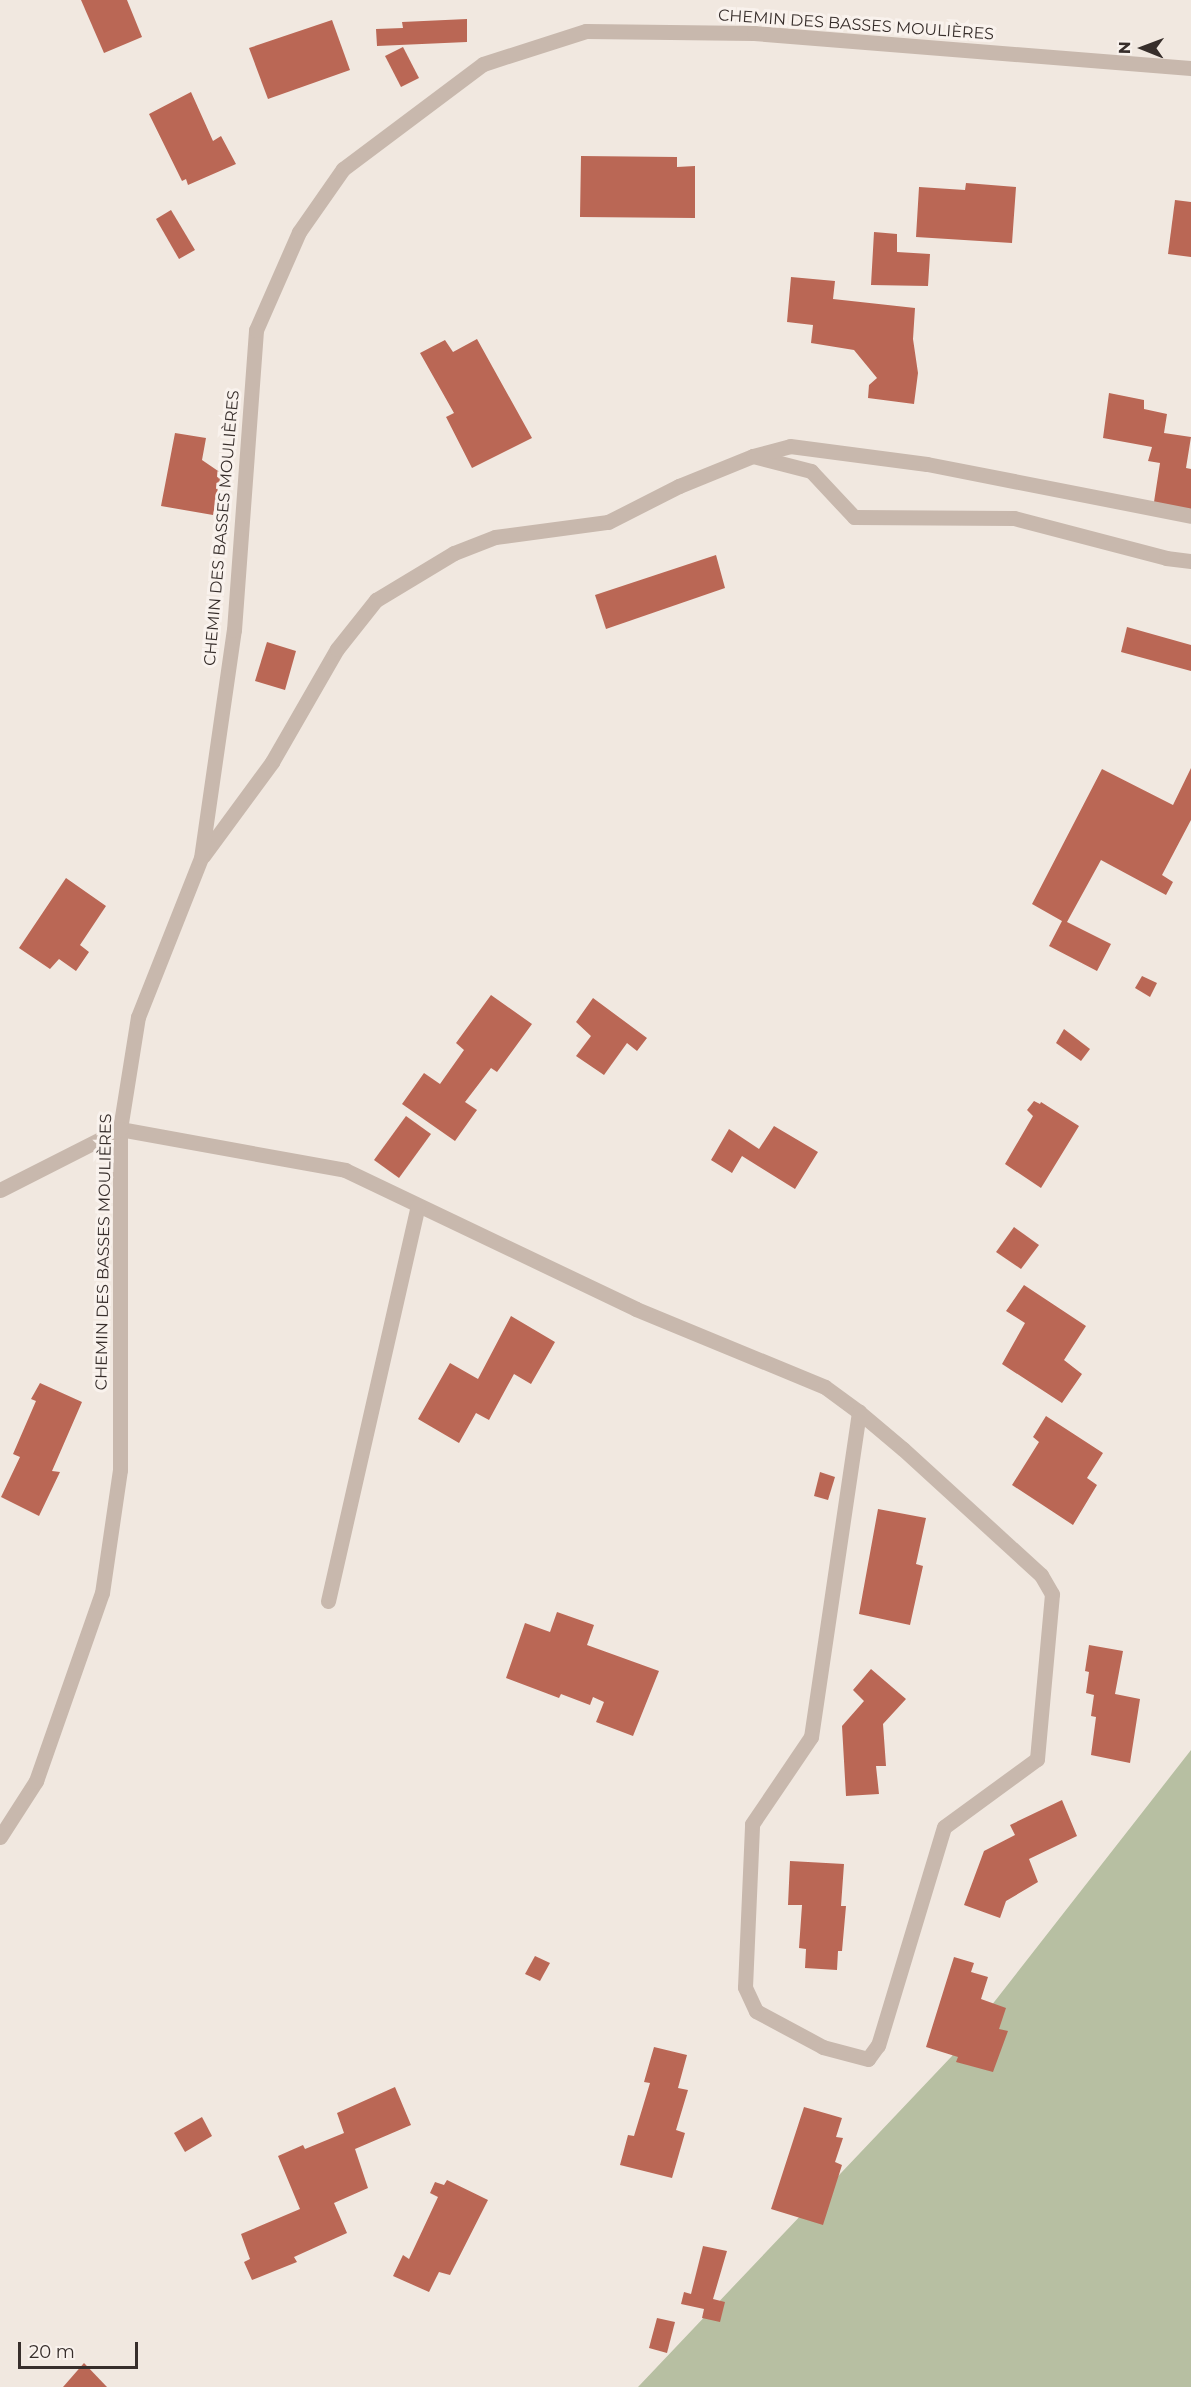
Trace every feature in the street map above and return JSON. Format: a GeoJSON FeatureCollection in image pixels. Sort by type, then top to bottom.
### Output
{"type":"FeatureCollection","features":[{"type":"Feature","properties":{"kind":"street","name":"CHEMIN DES BASSES MOULIÈRES"},"geometry":{"type":"LineString","coordinates":[[0,1837],[36,1781],[102,1593],[120,1470],[120,1129],[138,1017],[201,858],[234,630],[256,330],[299,232],[343,169],[483,64],[586,32],[754,33],[1191,68]]}},
{"type":"Feature","properties":{"kind":"street"},"geometry":{"type":"LineString","coordinates":[[201,858],[272,762],[338,649],[376,600],[454,553],[495,537],[608,522],[679,486],[753,456],[790,446],[927,464],[1191,516]]}},
{"type":"Feature","properties":{"kind":"street"},"geometry":{"type":"LineString","coordinates":[[753,456],[811,471],[854,517],[1014,518],[1166,558],[1191,561]]}},
{"type":"Feature","properties":{"kind":"street"},"geometry":{"type":"LineString","coordinates":[[0,1190],[120,1129],[345,1170],[636,1309],[825,1387],[858,1412],[903,1449],[1041,1575],[1052,1594],[1037,1759],[944,1827],[878,2045],[868,2059],[823,2047],[756,2012],[746,1986],[752,1824],[811,1737],[858,1412]]}},
{"type":"Feature","properties":{"kind":"street"},"geometry":{"type":"LineString","coordinates":[[328,1601],[418,1206]]}},
{"type":"Feature","properties":{"kind":"green space"},"geometry":{"type":"Polygon","coordinates":[[[1191,1750],[1191,2387],[638,2387],[952,2056],[1191,1750]]]}},
{"type":"Feature","properties":{"kind":"building"},"geometry":{"type":"Polygon","coordinates":[[[81,0],[127,0],[142,37],[104,53],[81,0]]]}},
{"type":"Feature","properties":{"kind":"building"},"geometry":{"type":"Polygon","coordinates":[[[467,19],[467,42],[377,46],[376,29],[403,28],[402,22],[467,19]]]}},
{"type":"Feature","properties":{"kind":"building"},"geometry":{"type":"Polygon","coordinates":[[[332,20],[350,70],[268,99],[249,48],[332,20]]]}},
{"type":"Feature","properties":{"kind":"building"},"geometry":{"type":"Polygon","coordinates":[[[403,47],[419,78],[401,87],[385,56],[403,47]]]}},
{"type":"Feature","properties":{"kind":"building"},"geometry":{"type":"Polygon","coordinates":[[[191,92],[213,141],[221,136],[236,164],[188,185],[186,179],[182,181],[149,114],[191,92]]]}},
{"type":"Feature","properties":{"kind":"building"},"geometry":{"type":"Polygon","coordinates":[[[581,156],[677,157],[677,167],[695,166],[695,218],[580,217],[581,156]]]}},
{"type":"Feature","properties":{"kind":"building"},"geometry":{"type":"Polygon","coordinates":[[[966,183],[1016,187],[1012,243],[916,237],[919,187],[965,190],[966,183]]]}},
{"type":"Feature","properties":{"kind":"building"},"geometry":{"type":"Polygon","coordinates":[[[1175,200],[1191,202],[1191,257],[1168,254],[1175,200]]]}},
{"type":"Feature","properties":{"kind":"building"},"geometry":{"type":"Polygon","coordinates":[[[171,210],[195,250],[179,259],[156,219],[171,210]]]}},
{"type":"Feature","properties":{"kind":"building"},"geometry":{"type":"Polygon","coordinates":[[[874,232],[897,234],[897,252],[930,254],[928,286],[871,285],[874,232]]]}},
{"type":"Feature","properties":{"kind":"building"},"geometry":{"type":"Polygon","coordinates":[[[791,277],[835,281],[833,299],[915,308],[913,339],[918,373],[914,404],[868,398],[869,385],[877,378],[854,350],[811,343],[813,325],[787,322],[791,277]]]}},
{"type":"Feature","properties":{"kind":"building"},"geometry":{"type":"Polygon","coordinates":[[[477,339],[532,438],[472,468],[446,417],[454,413],[420,353],[445,340],[453,352],[477,339]]]}},
{"type":"Feature","properties":{"kind":"building"},"geometry":{"type":"Polygon","coordinates":[[[1109,393],[1144,400],[1144,409],[1167,414],[1164,433],[1191,437],[1186,468],[1191,469],[1191,510],[1154,502],[1160,463],[1148,461],[1152,447],[1103,438],[1109,393]]]}},
{"type":"Feature","properties":{"kind":"building"},"geometry":{"type":"Polygon","coordinates":[[[175,433],[206,438],[202,460],[221,473],[213,515],[161,506],[175,433]]]}},
{"type":"Feature","properties":{"kind":"building"},"geometry":{"type":"Polygon","coordinates":[[[716,555],[725,588],[606,629],[595,595],[716,555]]]}},
{"type":"Feature","properties":{"kind":"building"},"geometry":{"type":"Polygon","coordinates":[[[1127,627],[1191,645],[1191,671],[1121,652],[1127,627]]]}},
{"type":"Feature","properties":{"kind":"building"},"geometry":{"type":"Polygon","coordinates":[[[267,642],[296,651],[285,690],[255,681],[267,642]]]}},
{"type":"Feature","properties":{"kind":"building"},"geometry":{"type":"Polygon","coordinates":[[[1191,768],[1191,820],[1162,875],[1173,882],[1166,895],[1101,860],[1067,922],[1111,944],[1097,971],[1049,946],[1062,921],[1032,904],[1102,769],[1173,805],[1191,768]]]}},
{"type":"Feature","properties":{"kind":"building"},"geometry":{"type":"Polygon","coordinates":[[[66,878],[106,906],[80,945],[89,952],[76,971],[59,959],[50,969],[19,948],[66,878]]]}},
{"type":"Feature","properties":{"kind":"building"},"geometry":{"type":"Polygon","coordinates":[[[1142,976],[1157,983],[1150,997],[1135,988],[1142,976]]]}},
{"type":"Feature","properties":{"kind":"building"},"geometry":{"type":"Polygon","coordinates":[[[491,995],[532,1024],[497,1072],[491,1068],[465,1102],[477,1110],[455,1141],[402,1104],[424,1073],[440,1084],[464,1050],[456,1043],[491,995]]]}},
{"type":"Feature","properties":{"kind":"building"},"geometry":{"type":"Polygon","coordinates":[[[593,998],[647,1038],[637,1051],[627,1043],[604,1075],[576,1056],[591,1036],[576,1022],[593,998]]]}},
{"type":"Feature","properties":{"kind":"building"},"geometry":{"type":"Polygon","coordinates":[[[1064,1029],[1090,1049],[1081,1061],[1056,1043],[1064,1029]]]}},
{"type":"Feature","properties":{"kind":"building"},"geometry":{"type":"Polygon","coordinates":[[[1034,1101],[1040,1104],[1041,1102],[1079,1126],[1041,1188],[1005,1164],[1033,1116],[1027,1110],[1034,1101]]]}},
{"type":"Feature","properties":{"kind":"building"},"geometry":{"type":"Polygon","coordinates":[[[406,1116],[431,1134],[399,1178],[374,1160],[406,1116]]]}},
{"type":"Feature","properties":{"kind":"building"},"geometry":{"type":"Polygon","coordinates":[[[774,1126],[818,1152],[795,1189],[742,1156],[732,1173],[711,1160],[729,1129],[759,1149],[774,1126]]]}},
{"type":"Feature","properties":{"kind":"building"},"geometry":{"type":"Polygon","coordinates":[[[1014,1227],[1039,1245],[1021,1269],[996,1252],[1014,1227]]]}},
{"type":"Feature","properties":{"kind":"building"},"geometry":{"type":"Polygon","coordinates":[[[1024,1285],[1086,1326],[1064,1360],[1082,1374],[1062,1403],[1002,1364],[1025,1323],[1006,1311],[1024,1285]]]}},
{"type":"Feature","properties":{"kind":"building"},"geometry":{"type":"Polygon","coordinates":[[[511,1316],[555,1342],[531,1384],[514,1374],[489,1420],[476,1413],[459,1443],[418,1419],[450,1363],[478,1379],[511,1316]]]}},
{"type":"Feature","properties":{"kind":"building"},"geometry":{"type":"Polygon","coordinates":[[[40,1383],[82,1402],[52,1471],[60,1472],[39,1516],[1,1497],[20,1457],[13,1454],[36,1401],[31,1399],[40,1383]]]}},
{"type":"Feature","properties":{"kind":"building"},"geometry":{"type":"Polygon","coordinates":[[[1046,1416],[1103,1453],[1087,1478],[1097,1485],[1073,1525],[1012,1485],[1039,1442],[1033,1437],[1046,1416]]]}},
{"type":"Feature","properties":{"kind":"building"},"geometry":{"type":"Polygon","coordinates":[[[820,1472],[835,1477],[828,1500],[814,1496],[820,1472]]]}},
{"type":"Feature","properties":{"kind":"building"},"geometry":{"type":"Polygon","coordinates":[[[878,1509],[926,1518],[916,1564],[923,1566],[910,1625],[859,1614],[878,1509]]]}},
{"type":"Feature","properties":{"kind":"building"},"geometry":{"type":"Polygon","coordinates":[[[557,1612],[594,1625],[587,1645],[659,1671],[633,1736],[596,1722],[604,1702],[593,1697],[590,1705],[561,1694],[559,1698],[506,1678],[525,1623],[550,1632],[557,1612]]]}},
{"type":"Feature","properties":{"kind":"building"},"geometry":{"type":"Polygon","coordinates":[[[1089,1645],[1123,1651],[1115,1694],[1140,1699],[1130,1763],[1091,1755],[1096,1717],[1091,1716],[1094,1695],[1086,1693],[1089,1672],[1085,1671],[1089,1645]]]}},
{"type":"Feature","properties":{"kind":"building"},"geometry":{"type":"Polygon","coordinates":[[[871,1669],[906,1699],[883,1724],[886,1766],[876,1766],[879,1794],[846,1796],[842,1726],[864,1701],[853,1690],[871,1669]]]}},
{"type":"Feature","properties":{"kind":"building"},"geometry":{"type":"Polygon","coordinates":[[[1062,1800],[1077,1836],[1029,1859],[1038,1882],[1006,1901],[1000,1918],[964,1905],[984,1851],[1015,1835],[1010,1825],[1062,1800]]]}},
{"type":"Feature","properties":{"kind":"building"},"geometry":{"type":"Polygon","coordinates":[[[790,1861],[844,1864],[841,1906],[846,1906],[842,1951],[838,1951],[837,1970],[805,1968],[806,1949],[799,1948],[802,1905],[788,1905],[790,1861]]]}},
{"type":"Feature","properties":{"kind":"building"},"geometry":{"type":"Polygon","coordinates":[[[535,1956],[550,1963],[540,1981],[525,1974],[535,1956]]]}},
{"type":"Feature","properties":{"kind":"building"},"geometry":{"type":"Polygon","coordinates":[[[954,1957],[974,1963],[971,1972],[988,1977],[981,1999],[1006,2008],[999,2029],[1008,2031],[993,2072],[956,2062],[958,2057],[926,2047],[954,1957]]]}},
{"type":"Feature","properties":{"kind":"building"},"geometry":{"type":"Polygon","coordinates":[[[654,2047],[687,2055],[678,2088],[688,2090],[676,2130],[685,2133],[672,2178],[620,2165],[628,2135],[634,2136],[650,2083],[644,2082],[654,2047]]]}},
{"type":"Feature","properties":{"kind":"building"},"geometry":{"type":"Polygon","coordinates":[[[395,2087],[411,2125],[355,2149],[368,2188],[334,2203],[347,2233],[294,2257],[297,2262],[252,2280],[244,2262],[250,2259],[241,2234],[300,2209],[278,2156],[303,2145],[305,2149],[344,2133],[337,2113],[395,2087]]]}},
{"type":"Feature","properties":{"kind":"building"},"geometry":{"type":"Polygon","coordinates":[[[804,2107],[842,2118],[836,2137],[843,2138],[835,2162],[842,2165],[823,2225],[771,2209],[804,2107]]]}},
{"type":"Feature","properties":{"kind":"building"},"geometry":{"type":"Polygon","coordinates":[[[202,2117],[212,2136],[185,2152],[174,2133],[202,2117]]]}},
{"type":"Feature","properties":{"kind":"building"},"geometry":{"type":"Polygon","coordinates":[[[447,2180],[488,2200],[450,2275],[439,2272],[429,2292],[393,2276],[403,2255],[409,2259],[438,2197],[430,2193],[435,2182],[444,2185],[447,2180]]]}},
{"type":"Feature","properties":{"kind":"building"},"geometry":{"type":"Polygon","coordinates":[[[703,2246],[727,2251],[713,2299],[725,2302],[720,2322],[702,2318],[704,2309],[681,2304],[684,2292],[691,2294],[703,2246]]]}},
{"type":"Feature","properties":{"kind":"building"},"geometry":{"type":"Polygon","coordinates":[[[657,2318],[675,2322],[667,2353],[649,2348],[657,2318]]]}},
{"type":"Feature","properties":{"kind":"building"},"geometry":{"type":"Polygon","coordinates":[[[84,2363],[107,2387],[63,2387],[84,2363]]]}}]}
